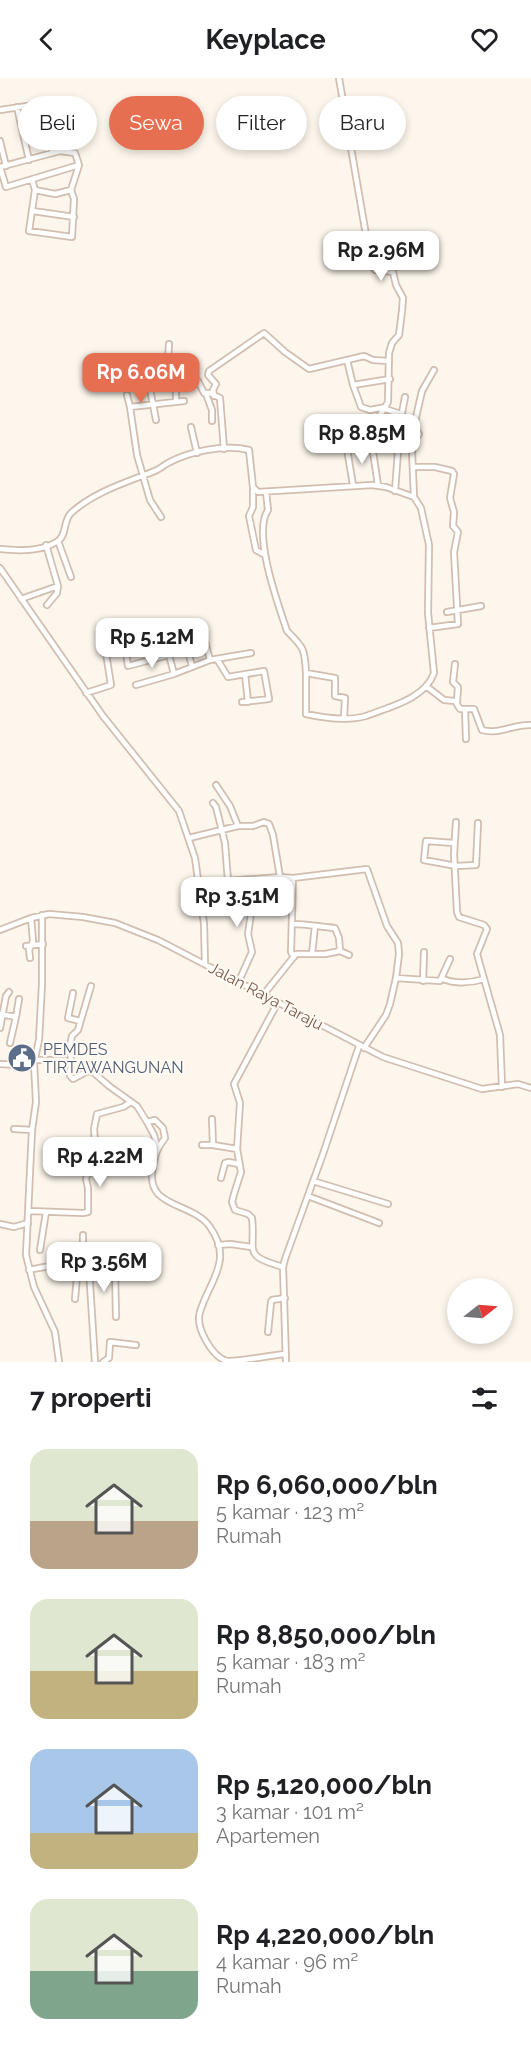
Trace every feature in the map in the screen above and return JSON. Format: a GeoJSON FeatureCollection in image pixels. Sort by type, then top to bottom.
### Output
{"type":"FeatureCollection","features":[{"type":"Feature","properties":{"kind":"street"},"geometry":{"type":"LineString","coordinates":[[339,78],[371,264],[375,270],[393,272],[403,298],[400,331],[398,338],[392,343],[388,361],[390,379],[386,408],[376,421],[373,437],[378,485]]}},
{"type":"Feature","properties":{"kind":"street"},"geometry":{"type":"LineString","coordinates":[[0,110],[40,104],[52,153]]}},
{"type":"Feature","properties":{"kind":"street"},"geometry":{"type":"LineString","coordinates":[[17,107],[29,160]]}},
{"type":"Feature","properties":{"kind":"street"},"geometry":{"type":"LineString","coordinates":[[0,141],[6,188],[79,165]]}},
{"type":"Feature","properties":{"kind":"street"},"geometry":{"type":"LineString","coordinates":[[2,167],[60,151],[75,153],[79,165],[71,190],[74,199],[72,237],[29,231],[35,190],[32,179]]}},
{"type":"Feature","properties":{"kind":"street"},"geometry":{"type":"LineString","coordinates":[[35,190],[55,194],[71,190]]}},
{"type":"Feature","properties":{"kind":"street"},"geometry":{"type":"LineString","coordinates":[[33,211],[74,217]]}},
{"type":"Feature","properties":{"kind":"street"},"geometry":{"type":"LineString","coordinates":[[214,396],[213,390],[216,384],[208,375],[209,371],[264,333],[307,369],[364,356],[373,360],[388,361]]}},
{"type":"Feature","properties":{"kind":"street"},"geometry":{"type":"LineString","coordinates":[[169,344],[168,361],[170,377],[175,384],[176,402]]}},
{"type":"Feature","properties":{"kind":"street"},"geometry":{"type":"LineString","coordinates":[[188,360],[188,387]]}},
{"type":"Feature","properties":{"kind":"street"},"geometry":{"type":"LineString","coordinates":[[347,360],[361,407],[370,410],[386,408],[401,414]]}},
{"type":"Feature","properties":{"kind":"street"},"geometry":{"type":"LineString","coordinates":[[266,492],[268,510],[263,518],[265,555],[287,631],[296,638],[303,649],[306,673],[306,714],[366,716],[398,703],[426,686],[434,673],[429,628],[429,545],[421,508],[414,497],[414,442],[419,434],[414,426],[422,391],[434,370]]}},
{"type":"Feature","properties":{"kind":"street"},"geometry":{"type":"LineString","coordinates":[[353,385],[390,379]]}},
{"type":"Feature","properties":{"kind":"street"},"geometry":{"type":"LineString","coordinates":[[188,380],[198,381],[206,394],[212,410],[212,421]]}},
{"type":"Feature","properties":{"kind":"street"},"geometry":{"type":"LineString","coordinates":[[149,384],[156,420]]}},
{"type":"Feature","properties":{"kind":"street"},"geometry":{"type":"LineString","coordinates":[[206,394],[218,397],[221,402],[224,449]]}},
{"type":"Feature","properties":{"kind":"street"},"geometry":{"type":"LineString","coordinates":[[127,395],[142,475],[150,500],[160,517]]}},
{"type":"Feature","properties":{"kind":"street"},"geometry":{"type":"LineString","coordinates":[[395,491],[401,414],[405,397]]}},
{"type":"Feature","properties":{"kind":"street"},"geometry":{"type":"LineString","coordinates":[[130,407],[184,401]]}},
{"type":"Feature","properties":{"kind":"street"},"geometry":{"type":"LineString","coordinates":[[190,427],[197,453]]}},
{"type":"Feature","properties":{"kind":"street"},"geometry":{"type":"LineString","coordinates":[[0,549],[26,551],[58,541],[70,514],[116,485],[157,470],[169,462],[197,453],[224,449],[249,450],[253,507],[249,516],[256,550],[265,555]]}},
{"type":"Feature","properties":{"kind":"street"},"geometry":{"type":"LineString","coordinates":[[347,449],[353,485]]}},
{"type":"Feature","properties":{"kind":"street"},"geometry":{"type":"LineString","coordinates":[[413,467],[440,468],[452,471],[454,474],[450,501],[454,512],[453,526],[458,532],[454,552],[458,624],[429,628]]}},
{"type":"Feature","properties":{"kind":"street"},"geometry":{"type":"LineString","coordinates":[[253,487],[258,492],[266,492],[378,485],[414,497]]}},
{"type":"Feature","properties":{"kind":"street"},"geometry":{"type":"LineString","coordinates":[[58,541],[71,577]]}},
{"type":"Feature","properties":{"kind":"street"},"geometry":{"type":"LineString","coordinates":[[46,545],[58,586],[57,594],[47,604]]}},
{"type":"Feature","properties":{"kind":"street"},"geometry":{"type":"LineString","coordinates":[[0,568],[86,693],[174,803],[183,819],[199,883],[204,924],[205,964]]}},
{"type":"Feature","properties":{"kind":"street"},"geometry":{"type":"LineString","coordinates":[[21,599],[58,586]]}},
{"type":"Feature","properties":{"kind":"street"},"geometry":{"type":"LineString","coordinates":[[447,612],[481,606]]}},
{"type":"Feature","properties":{"kind":"street"},"geometry":{"type":"LineString","coordinates":[[203,634],[210,660]]}},
{"type":"Feature","properties":{"kind":"street"},"geometry":{"type":"LineString","coordinates":[[185,641],[192,666]]}},
{"type":"Feature","properties":{"kind":"street"},"geometry":{"type":"LineString","coordinates":[[166,645],[174,674]]}},
{"type":"Feature","properties":{"kind":"street"},"geometry":{"type":"LineString","coordinates":[[86,693],[111,685],[105,648],[125,646],[128,666],[169,655]]}},
{"type":"Feature","properties":{"kind":"street"},"geometry":{"type":"LineString","coordinates":[[136,685],[210,660],[251,653]]}},
{"type":"Feature","properties":{"kind":"street"},"geometry":{"type":"LineString","coordinates":[[217,659],[228,677],[264,671],[268,699],[242,702]]}},
{"type":"Feature","properties":{"kind":"street"},"geometry":{"type":"LineString","coordinates":[[455,664],[453,681],[458,687],[457,702],[460,709],[475,710],[480,728],[485,731],[502,731],[531,725]]}},
{"type":"Feature","properties":{"kind":"street"},"geometry":{"type":"LineString","coordinates":[[306,673],[335,678],[335,696],[345,698],[344,717]]}},
{"type":"Feature","properties":{"kind":"street"},"geometry":{"type":"LineString","coordinates":[[245,674],[248,702]]}},
{"type":"Feature","properties":{"kind":"street"},"geometry":{"type":"LineString","coordinates":[[426,686],[444,700],[457,702]]}},
{"type":"Feature","properties":{"kind":"street"},"geometry":{"type":"LineString","coordinates":[[465,709],[466,739]]}},
{"type":"Feature","properties":{"kind":"street"},"geometry":{"type":"LineString","coordinates":[[216,785],[230,806],[238,826]]}},
{"type":"Feature","properties":{"kind":"street"},"geometry":{"type":"LineString","coordinates":[[213,802],[227,853],[228,881]]}},
{"type":"Feature","properties":{"kind":"street"},"geometry":{"type":"LineString","coordinates":[[189,838],[238,826],[253,826],[264,822],[269,824],[280,877]]}},
{"type":"Feature","properties":{"kind":"street"},"geometry":{"type":"LineString","coordinates":[[456,822],[454,843],[457,915],[484,925],[487,929],[477,954],[497,1017],[502,1087]]}},
{"type":"Feature","properties":{"kind":"street"},"geometry":{"type":"LineString","coordinates":[[454,843],[426,841],[424,858],[427,862],[456,866],[476,864],[478,823]]}},
{"type":"Feature","properties":{"kind":"street"},"geometry":{"type":"LineString","coordinates":[[199,883],[293,878],[367,869],[387,926],[398,943],[396,978],[386,1015],[362,1047],[283,1267],[286,1362]]}},
{"type":"Feature","properties":{"kind":"street"},"geometry":{"type":"LineString","coordinates":[[293,878],[291,952],[294,957]]}},
{"type":"Feature","properties":{"kind":"street"},"geometry":{"type":"LineString","coordinates":[[239,981],[252,952],[248,934],[256,879]]}},
{"type":"Feature","properties":{"kind":"street"},"geometry":{"type":"LineString","coordinates":[[42,915],[39,1040],[35,1061],[36,1102],[32,1130],[26,1250],[29,1270],[39,1301],[55,1332],[59,1362]]}},
{"type":"Feature","properties":{"kind":"street","name":"Jalan Raya Taraju"},"geometry":{"type":"LineString","coordinates":[[0,930],[42,915],[83,917],[115,923],[158,940],[383,1057],[482,1089],[518,1084],[531,1088]]}},
{"type":"Feature","properties":{"kind":"street"},"geometry":{"type":"LineString","coordinates":[[30,958],[32,918]]}},
{"type":"Feature","properties":{"kind":"street"},"geometry":{"type":"LineString","coordinates":[[293,924],[335,928],[340,951]]}},
{"type":"Feature","properties":{"kind":"street"},"geometry":{"type":"LineString","coordinates":[[312,954],[315,926]]}},
{"type":"Feature","properties":{"kind":"street"},"geometry":{"type":"LineString","coordinates":[[29,945],[43,944]]}},
{"type":"Feature","properties":{"kind":"street"},"geometry":{"type":"LineString","coordinates":[[264,994],[299,954],[340,951],[350,956]]}},
{"type":"Feature","properties":{"kind":"street"},"geometry":{"type":"LineString","coordinates":[[423,981],[424,952]]}},
{"type":"Feature","properties":{"kind":"street"},"geometry":{"type":"LineString","coordinates":[[443,979],[450,959]]}},
{"type":"Feature","properties":{"kind":"street"},"geometry":{"type":"LineString","coordinates":[[396,978],[437,982],[443,979],[453,982],[471,982],[484,979]]}},
{"type":"Feature","properties":{"kind":"street"},"geometry":{"type":"LineString","coordinates":[[91,986],[77,1032],[72,1036],[69,1050],[70,1076],[72,1079],[91,1071],[138,1108],[154,1135],[157,1146],[151,1178],[154,1191],[209,1225],[218,1245],[218,1272],[201,1309],[199,1319],[209,1346],[217,1356],[228,1361],[286,1354]]}},
{"type":"Feature","properties":{"kind":"street"},"geometry":{"type":"LineString","coordinates":[[0,1028],[1,1015],[9,992]]}},
{"type":"Feature","properties":{"kind":"street"},"geometry":{"type":"LineString","coordinates":[[73,993],[68,1018],[80,1022]]}},
{"type":"Feature","properties":{"kind":"street"},"geometry":{"type":"LineString","coordinates":[[10,1043],[19,999]]}},
{"type":"Feature","properties":{"kind":"street"},"geometry":{"type":"LineString","coordinates":[[278,1002],[234,1084],[240,1103],[237,1149],[238,1164],[242,1172],[232,1206],[235,1210],[248,1214],[252,1218],[251,1247],[254,1254],[283,1267]]}},
{"type":"Feature","properties":{"kind":"street"},"geometry":{"type":"LineString","coordinates":[[1,1015],[16,1017]]}},
{"type":"Feature","properties":{"kind":"street"},"geometry":{"type":"LineString","coordinates":[[0,1064],[18,1065],[35,1061],[65,1060],[70,1064]]}},
{"type":"Feature","properties":{"kind":"street"},"geometry":{"type":"LineString","coordinates":[[29,1211],[88,1212],[86,1179],[95,1142],[95,1118],[99,1113],[123,1107],[131,1102]]}},
{"type":"Feature","properties":{"kind":"street"},"geometry":{"type":"LineString","coordinates":[[212,1119],[213,1145]]}},
{"type":"Feature","properties":{"kind":"street"},"geometry":{"type":"LineString","coordinates":[[147,1122],[155,1120],[163,1128],[165,1138],[157,1146]]}},
{"type":"Feature","properties":{"kind":"street"},"geometry":{"type":"LineString","coordinates":[[14,1130],[32,1130]]}},
{"type":"Feature","properties":{"kind":"street"},"geometry":{"type":"LineString","coordinates":[[202,1145],[237,1149]]}},
{"type":"Feature","properties":{"kind":"street"},"geometry":{"type":"LineString","coordinates":[[221,1178],[225,1163],[238,1164]]}},
{"type":"Feature","properties":{"kind":"street"},"geometry":{"type":"LineString","coordinates":[[314,1181],[388,1204]]}},
{"type":"Feature","properties":{"kind":"street"},"geometry":{"type":"LineString","coordinates":[[308,1196],[379,1223]]}},
{"type":"Feature","properties":{"kind":"street"},"geometry":{"type":"LineString","coordinates":[[40,1250],[46,1212]]}},
{"type":"Feature","properties":{"kind":"street"},"geometry":{"type":"LineString","coordinates":[[0,1224],[14,1227],[28,1223]]}},
{"type":"Feature","properties":{"kind":"street"},"geometry":{"type":"LineString","coordinates":[[75,1299],[81,1266],[83,1235]]}},
{"type":"Feature","properties":{"kind":"street"},"geometry":{"type":"LineString","coordinates":[[218,1245],[251,1247]]}},
{"type":"Feature","properties":{"kind":"street"},"geometry":{"type":"LineString","coordinates":[[29,1270],[53,1266],[88,1267],[95,1362]]}},
{"type":"Feature","properties":{"kind":"street"},"geometry":{"type":"LineString","coordinates":[[115,1269],[116,1317]]}},
{"type":"Feature","properties":{"kind":"street"},"geometry":{"type":"LineString","coordinates":[[90,1272],[126,1269]]}},
{"type":"Feature","properties":{"kind":"street"},"geometry":{"type":"LineString","coordinates":[[268,1332],[270,1302],[273,1299],[285,1298]]}},
{"type":"Feature","properties":{"kind":"street"},"geometry":{"type":"LineString","coordinates":[[103,1362],[109,1358],[110,1342],[136,1345]]}},
{"type":"Feature","properties":{"kind":"place","name":"PEMDES TIRTAWANGUNAN"},"geometry":{"type":"Point","coordinates":[22,1058]}}]}
